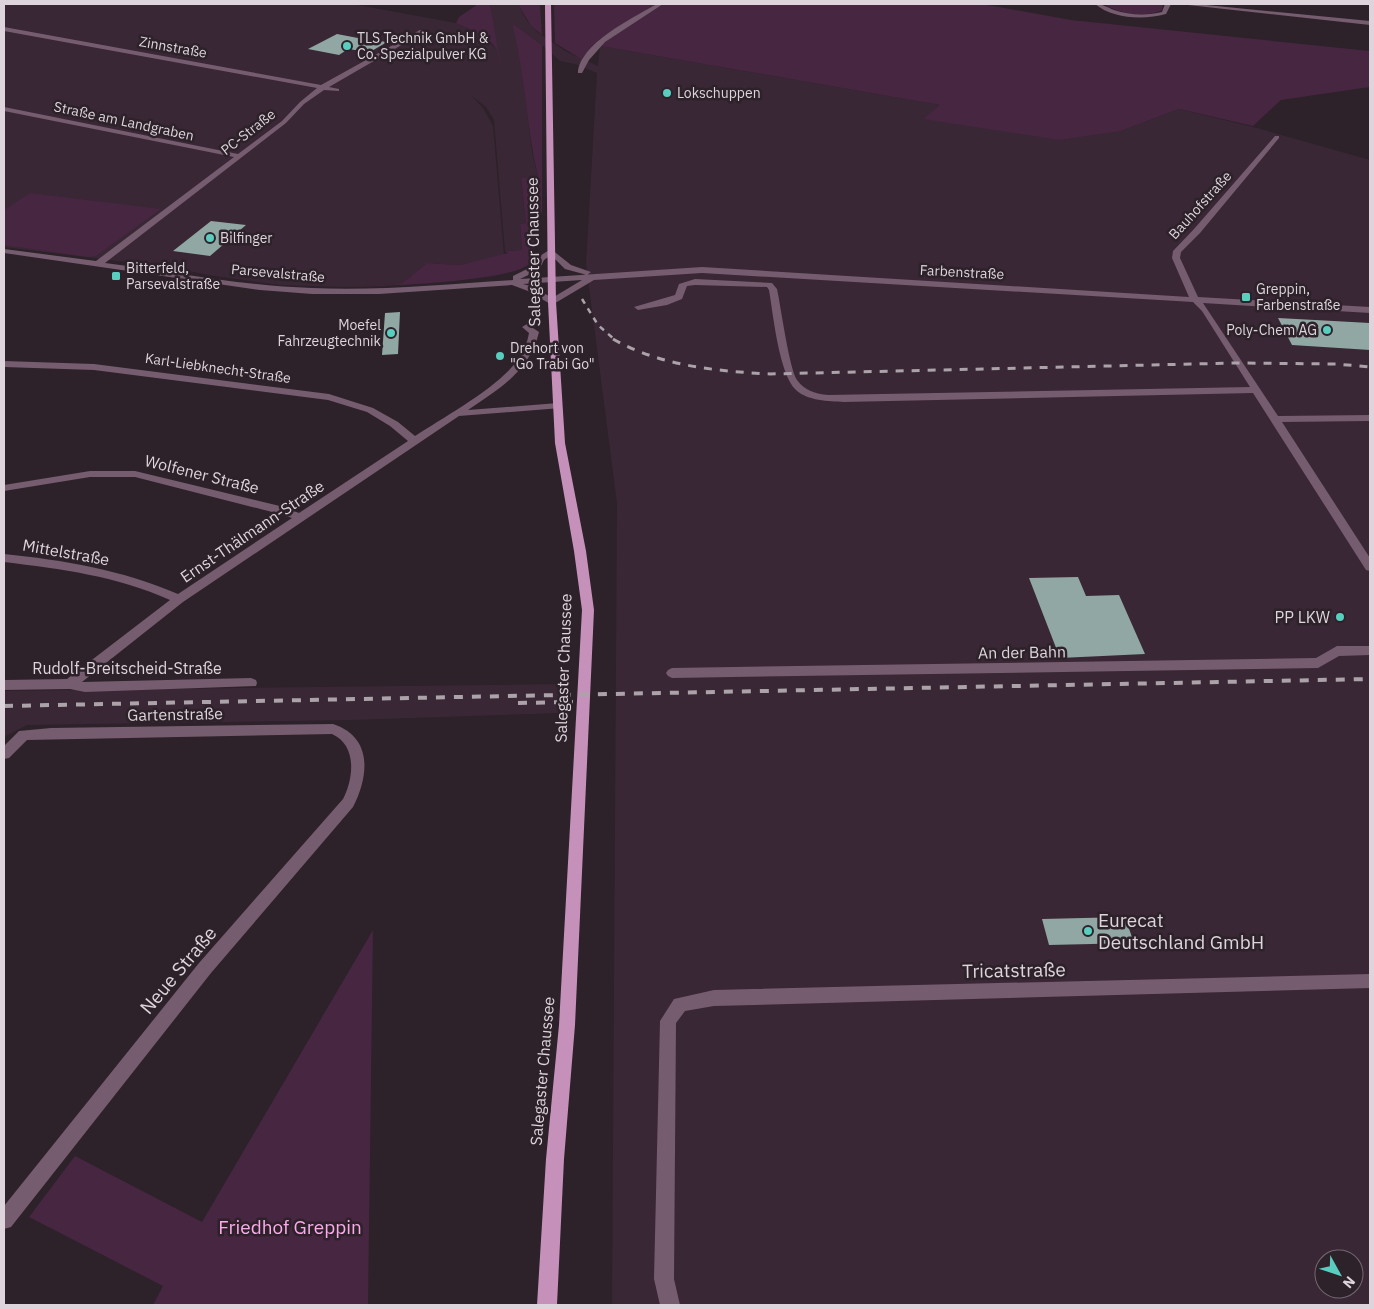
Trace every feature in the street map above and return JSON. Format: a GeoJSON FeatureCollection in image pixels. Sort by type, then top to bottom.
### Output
{"type":"FeatureCollection","features":[{"type":"Feature","properties":{"kind":"main road","name":"Salegaster Chaussee"},"geometry":{"type":"LineString","coordinates":[[546,1305],[566,1025],[588,610],[580,552],[560,443],[552,302],[548,4]]}},
{"type":"Feature","properties":{"kind":"street"},"geometry":{"type":"LineString","coordinates":[[580,72],[586,58],[604,39],[660,4]]}},
{"type":"Feature","properties":{"kind":"street"},"geometry":{"type":"LineString","coordinates":[[1098,4],[1116,12],[1152,15],[1164,12],[1168,4]]}},
{"type":"Feature","properties":{"kind":"street"},"geometry":{"type":"LineString","coordinates":[[1182,4],[1370,23]]}},
{"type":"Feature","properties":{"kind":"street","name":"Zinnstraße"},"geometry":{"type":"LineString","coordinates":[[4,29],[337,90]]}},
{"type":"Feature","properties":{"kind":"street","name":"PC-Straße"},"geometry":{"type":"LineString","coordinates":[[97,264],[284,122],[306,99],[422,31]]}},
{"type":"Feature","properties":{"kind":"street","name":"Straße am Landgraben"},"geometry":{"type":"LineString","coordinates":[[4,109],[240,156]]}},
{"type":"Feature","properties":{"kind":"street","name":"Bauhofstraße"},"geometry":{"type":"LineString","coordinates":[[1194,300],[1179,266],[1177,251],[1197,231],[1277,137]]}},
{"type":"Feature","properties":{"kind":"street"},"geometry":{"type":"LineString","coordinates":[[509,282],[536,268],[541,259],[552,251],[568,267],[577,270],[599,272],[606,276]]}},
{"type":"Feature","properties":{"kind":"street","name":"Parsevalstraße"},"geometry":{"type":"LineString","coordinates":[[4,252],[260,287],[305,291],[365,291],[552,279]]}},
{"type":"Feature","properties":{"kind":"street","name":"Farbenstraße"},"geometry":{"type":"LineString","coordinates":[[552,279],[702,270],[1370,310]]}},
{"type":"Feature","properties":{"kind":"street"},"geometry":{"type":"LineString","coordinates":[[509,282],[531,289],[552,302],[562,298],[566,292],[582,282],[606,276]]}},
{"type":"Feature","properties":{"kind":"street"},"geometry":{"type":"LineString","coordinates":[[638,307],[667,302],[679,297],[683,284],[689,283],[770,285],[773,289],[789,374],[797,387],[816,398],[844,400],[1256,390]]}},
{"type":"Feature","properties":{"kind":"street"},"geometry":{"type":"LineString","coordinates":[[1194,300],[1204,310],[1370,567]]}},
{"type":"Feature","properties":{"kind":"street","name":"Ernst-Thälmann-Straße"},"geometry":{"type":"LineString","coordinates":[[70,684],[140,628],[180,600],[498,385],[520,365],[532,344],[534,332],[527,327]]}},
{"type":"Feature","properties":{"kind":"street","name":"Karl-Liebknecht-Straße"},"geometry":{"type":"LineString","coordinates":[[4,364],[94,366],[329,398],[370,410],[394,424],[408,437],[416,441]]}},
{"type":"Feature","properties":{"kind":"street","name":"Ernst-Thälmann-Straße"},"geometry":{"type":"LineString","coordinates":[[458,413],[558,406]]}},
{"type":"Feature","properties":{"kind":"street"},"geometry":{"type":"LineString","coordinates":[[1275,419],[1370,418]]}},
{"type":"Feature","properties":{"kind":"street","name":"Wolfener Straße"},"geometry":{"type":"LineString","coordinates":[[4,488],[90,474],[135,474],[284,511],[301,518]]}},
{"type":"Feature","properties":{"kind":"street","name":"Mittelstraße"},"geometry":{"type":"LineString","coordinates":[[4,558],[90,569],[165,592],[180,600]]}},
{"type":"Feature","properties":{"kind":"street","name":"An der Bahn"},"geometry":{"type":"LineString","coordinates":[[672,673],[1318,663],[1338,652],[1370,651]]}},
{"type":"Feature","properties":{"kind":"street","name":"Rudolf-Breitscheid-Straße"},"geometry":{"type":"LineString","coordinates":[[4,685],[70,684],[85,687],[251,683]]}},
{"type":"Feature","properties":{"kind":"street","name":"Gartenstraße"},"geometry":{"type":"LineString","coordinates":[[4,754],[24,735],[51,733],[333,729],[343,731],[351,739]]}},
{"type":"Feature","properties":{"kind":"street","name":"Neue Straße"},"geometry":{"type":"LineString","coordinates":[[4,1220],[205,968],[348,803],[354,794],[358,770],[351,739]]}},
{"type":"Feature","properties":{"kind":"street","name":"Tricatstraße"},"geometry":{"type":"LineString","coordinates":[[670,1305],[664,1279],[668,1021],[680,1004],[714,998],[1370,980]]}},
{"type":"Feature","properties":{"kind":"shaded area"},"geometry":{"type":"Polygon","coordinates":[[[4,4],[352,4],[456,23],[475,31],[490,43],[497,50],[499,61],[490,4],[518,4],[527,21],[537,32],[567,52],[598,66],[600,46],[941,105],[924,119],[1121,131],[1179,109],[1253,127],[1370,160],[1370,1305],[612,1305],[617,503],[586,264],[597,73],[575,64],[560,61],[512,23],[519,47],[532,152],[538,177],[521,179],[526,223],[520,224],[522,250],[505,251],[494,120],[486,107],[471,95],[483,108],[493,126],[504,255],[460,265],[427,263],[401,284],[344,287],[280,285],[208,275],[175,268],[4,247],[4,4]]]}},
{"type":"Feature","properties":{"kind":"shaded area"},"geometry":{"type":"Polygon","coordinates":[[[561,684],[559,713],[351,720],[27,725],[4,737],[4,691],[561,684]]]}},
{"type":"Feature","properties":{"kind":"green space"},"geometry":{"type":"Polygon","coordinates":[[[478,4],[490,4],[500,61],[497,50],[489,41],[456,23],[459,17],[478,4]]]}},
{"type":"Feature","properties":{"kind":"green space"},"geometry":{"type":"Polygon","coordinates":[[[518,4],[540,4],[542,35],[531,26],[518,4]]]}},
{"type":"Feature","properties":{"kind":"green space"},"geometry":{"type":"Polygon","coordinates":[[[554,4],[982,4],[1071,20],[1370,51],[1370,87],[1281,100],[1253,126],[1179,109],[1121,131],[1059,140],[923,119],[940,105],[600,46],[594,46],[581,59],[555,43],[554,4]]]}},
{"type":"Feature","properties":{"kind":"green space"},"geometry":{"type":"Polygon","coordinates":[[[1104,4],[1163,4],[1162,10],[1148,14],[1132,14],[1104,4]]]}},
{"type":"Feature","properties":{"kind":"green space"},"geometry":{"type":"Polygon","coordinates":[[[512,23],[542,45],[542,211],[535,233],[532,260],[519,269],[499,275],[473,279],[383,286],[344,287],[401,284],[427,263],[460,265],[508,253],[505,251],[522,250],[520,224],[526,223],[521,178],[538,177],[520,61],[512,23]]]}},
{"type":"Feature","properties":{"kind":"green space"},"geometry":{"type":"Polygon","coordinates":[[[30,193],[161,209],[96,256],[88,257],[4,245],[4,210],[30,193]]]}},
{"type":"Feature","properties":{"kind":"green space","name":"Friedhof Greppin"},"geometry":{"type":"Polygon","coordinates":[[[373,930],[368,1305],[153,1305],[163,1286],[29,1217],[75,1156],[202,1222],[373,930]]]}},
{"type":"Feature","properties":{"kind":"building","name":"TLS Technik GmbH & Co. Spezialpulver KG"},"geometry":{"type":"Polygon","coordinates":[[[337,34],[387,42],[370,52],[348,49],[339,55],[308,49],[337,34]]]}},
{"type":"Feature","properties":{"kind":"building","name":"Bilfinger"},"geometry":{"type":"Polygon","coordinates":[[[211,221],[246,225],[210,256],[173,251],[211,221]]]}},
{"type":"Feature","properties":{"kind":"building","name":"Moefel Fahrzeugtechnik"},"geometry":{"type":"Polygon","coordinates":[[[400,312],[398,354],[382,355],[385,313],[400,312]]]}},
{"type":"Feature","properties":{"kind":"building","name":"Poly-Chem AG"},"geometry":{"type":"Polygon","coordinates":[[[1278,318],[1370,323],[1370,350],[1292,345],[1278,318]]]}},
{"type":"Feature","properties":{"kind":"building"},"geometry":{"type":"Polygon","coordinates":[[[1078,577],[1086,596],[1119,595],[1145,654],[1060,658],[1029,578],[1078,577]]]}},
{"type":"Feature","properties":{"kind":"building","name":"Eurecat Deutschland GmbH"},"geometry":{"type":"Polygon","coordinates":[[[1125,917],[1134,943],[1049,945],[1042,919],[1125,917]]]}},
{"type":"Feature","properties":{"kind":"railway"},"geometry":{"type":"LineString","coordinates":[[582,299],[598,325],[615,340]]}},
{"type":"Feature","properties":{"kind":"railway"},"geometry":{"type":"LineString","coordinates":[[615,340],[650,355],[689,366],[770,374],[1235,363],[1336,364],[1370,367]]}},
{"type":"Feature","properties":{"kind":"railway"},"geometry":{"type":"LineString","coordinates":[[4,706],[1370,679]]}},
{"type":"Feature","properties":{"kind":"railway"},"geometry":{"type":"LineString","coordinates":[[518,703],[573,702]]}},
{"type":"Feature","properties":{"kind":"place","name":"TLS Technik GmbH & Co. Spezialpulver KG"},"geometry":{"type":"Point","coordinates":[347,46]}},
{"type":"Feature","properties":{"kind":"place","name":"Lokschuppen"},"geometry":{"type":"Point","coordinates":[667,93]}},
{"type":"Feature","properties":{"kind":"place","name":"Bilfinger"},"geometry":{"type":"Point","coordinates":[210,238]}},
{"type":"Feature","properties":{"kind":"place","name":"Bitterfeld, Parsevalstraße"},"geometry":{"type":"Point","coordinates":[116,276]}},
{"type":"Feature","properties":{"kind":"place","name":"Greppin, Farbenstraße"},"geometry":{"type":"Point","coordinates":[1246,297]}},
{"type":"Feature","properties":{"kind":"place","name":"Poly-Chem AG"},"geometry":{"type":"Point","coordinates":[1327,330]}},
{"type":"Feature","properties":{"kind":"place","name":"Moefel Fahrzeugtechnik"},"geometry":{"type":"Point","coordinates":[391,333]}},
{"type":"Feature","properties":{"kind":"place","name":"Drehort von \"Go Trabi Go\""},"geometry":{"type":"Point","coordinates":[500,356]}},
{"type":"Feature","properties":{"kind":"place","name":"PP LKW"},"geometry":{"type":"Point","coordinates":[1340,617]}},
{"type":"Feature","properties":{"kind":"place","name":"Eurecat Deutschland GmbH"},"geometry":{"type":"Point","coordinates":[1088,931]}}]}
